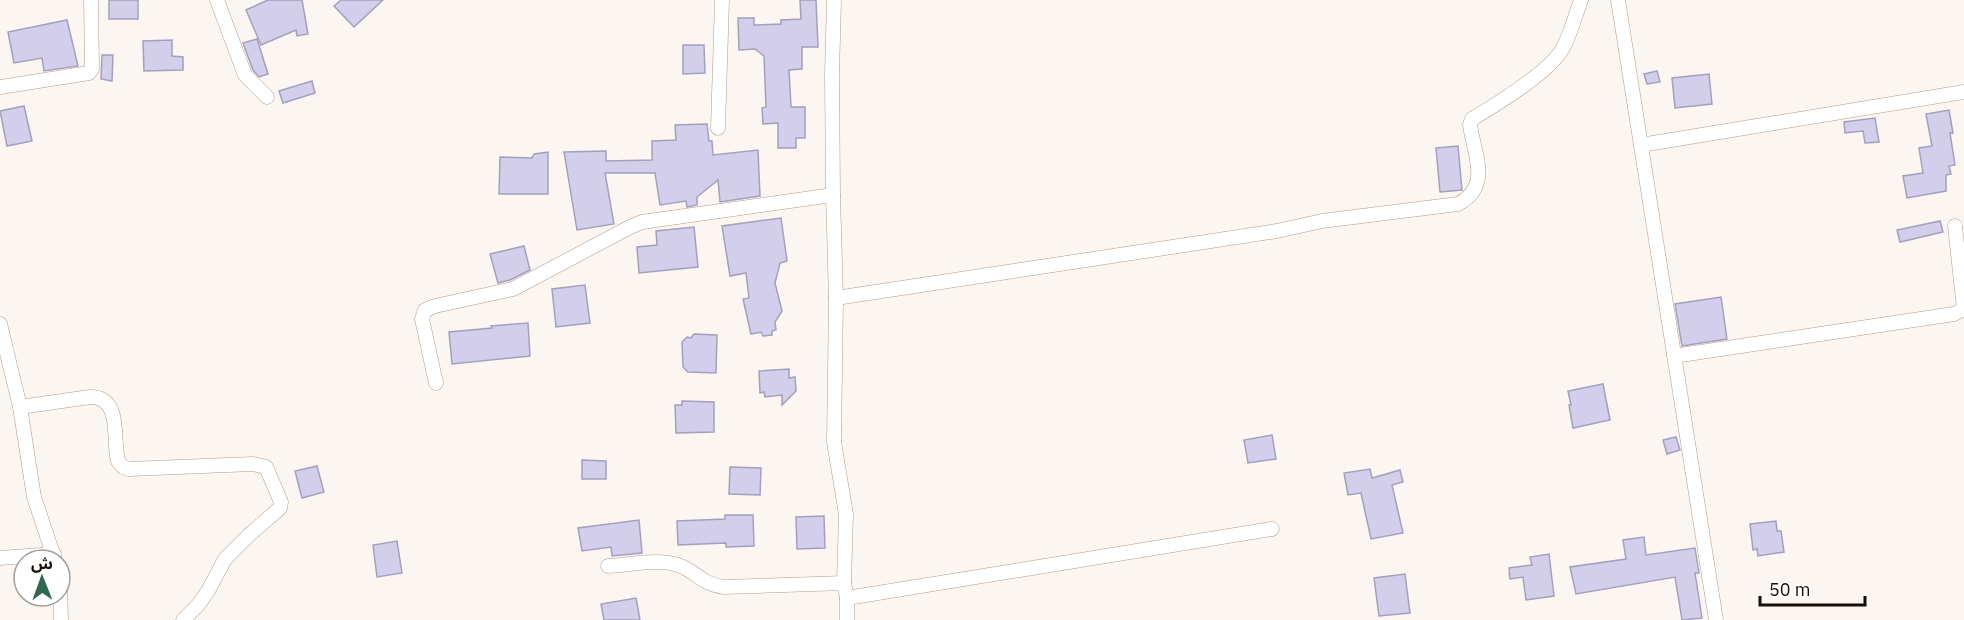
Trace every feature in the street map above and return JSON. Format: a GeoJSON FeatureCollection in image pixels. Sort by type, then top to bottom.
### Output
{"type":"FeatureCollection","features":[{"type":"Feature","properties":{"kind":"street"},"geometry":{"type":"LineString","coordinates":[[0,87],[89,72],[92,69],[91,0]]}},
{"type":"Feature","properties":{"kind":"street"},"geometry":{"type":"LineString","coordinates":[[217,0],[245,75],[267,97]]}},
{"type":"Feature","properties":{"kind":"street"},"geometry":{"type":"LineString","coordinates":[[718,128],[722,0]]}},
{"type":"Feature","properties":{"kind":"street"},"geometry":{"type":"LineString","coordinates":[[834,0],[832,74],[832,195],[836,298],[834,442],[846,514],[844,583],[847,620]]}},
{"type":"Feature","properties":{"kind":"street"},"geometry":{"type":"LineString","coordinates":[[836,298],[1277,231],[1322,221],[1458,204],[1472,193],[1478,180],[1479,164],[1470,125],[1472,119],[1541,71],[1557,57],[1564,47],[1581,0]]}},
{"type":"Feature","properties":{"kind":"street"},"geometry":{"type":"LineString","coordinates":[[1618,0],[1716,620]]}},
{"type":"Feature","properties":{"kind":"street"},"geometry":{"type":"LineString","coordinates":[[1641,144],[1964,92]]}},
{"type":"Feature","properties":{"kind":"street"},"geometry":{"type":"LineString","coordinates":[[436,383],[422,319],[425,310],[513,289],[642,222],[832,195]]}},
{"type":"Feature","properties":{"kind":"street"},"geometry":{"type":"LineString","coordinates":[[1674,356],[1954,314],[1964,309],[1955,226]]}},
{"type":"Feature","properties":{"kind":"street"},"geometry":{"type":"LineString","coordinates":[[0,324],[20,407],[34,496],[52,548]]}},
{"type":"Feature","properties":{"kind":"street"},"geometry":{"type":"LineString","coordinates":[[20,407],[98,397],[107,401],[113,410],[118,461],[129,470],[253,464],[266,467],[281,502],[280,508],[225,559],[208,591],[183,620]]}},
{"type":"Feature","properties":{"kind":"street"},"geometry":{"type":"LineString","coordinates":[[847,598],[1272,529]]}},
{"type":"Feature","properties":{"kind":"street"},"geometry":{"type":"LineString","coordinates":[[608,566],[664,563],[682,567],[710,585],[724,587],[844,583]]}},
{"type":"Feature","properties":{"kind":"building"},"geometry":{"type":"Polygon","coordinates":[[[109,0],[138,0],[138,19],[109,19],[109,0]]]}},
{"type":"Feature","properties":{"kind":"building"},"geometry":{"type":"Polygon","coordinates":[[[268,0],[302,0],[308,34],[297,36],[296,30],[261,45],[246,10],[268,0]]]}},
{"type":"Feature","properties":{"kind":"building"},"geometry":{"type":"Polygon","coordinates":[[[341,0],[383,0],[354,27],[334,6],[341,0]]]}},
{"type":"Feature","properties":{"kind":"building"},"geometry":{"type":"Polygon","coordinates":[[[800,0],[816,0],[818,47],[802,47],[802,69],[789,70],[791,107],[805,107],[805,138],[796,138],[796,148],[778,148],[778,123],[763,124],[762,108],[766,107],[764,56],[755,49],[739,50],[738,18],[754,18],[754,25],[781,24],[781,20],[801,19],[800,0]]]}},
{"type":"Feature","properties":{"kind":"building"},"geometry":{"type":"Polygon","coordinates":[[[67,20],[78,66],[44,71],[42,58],[14,63],[8,32],[67,20]]]}},
{"type":"Feature","properties":{"kind":"building"},"geometry":{"type":"Polygon","coordinates":[[[257,39],[268,74],[259,77],[253,70],[243,43],[257,39]]]}},
{"type":"Feature","properties":{"kind":"building"},"geometry":{"type":"Polygon","coordinates":[[[172,40],[172,56],[183,57],[183,70],[144,71],[143,41],[172,40]]]}},
{"type":"Feature","properties":{"kind":"building"},"geometry":{"type":"Polygon","coordinates":[[[683,45],[704,45],[705,73],[683,74],[683,45]]]}},
{"type":"Feature","properties":{"kind":"building"},"geometry":{"type":"Polygon","coordinates":[[[102,55],[113,55],[112,81],[101,79],[102,55]]]}},
{"type":"Feature","properties":{"kind":"building"},"geometry":{"type":"Polygon","coordinates":[[[1657,71],[1660,82],[1647,84],[1644,74],[1657,71]]]}},
{"type":"Feature","properties":{"kind":"building"},"geometry":{"type":"Polygon","coordinates":[[[1709,74],[1712,104],[1675,108],[1672,78],[1709,74]]]}},
{"type":"Feature","properties":{"kind":"building"},"geometry":{"type":"Polygon","coordinates":[[[312,81],[315,93],[283,103],[279,91],[312,81]]]}},
{"type":"Feature","properties":{"kind":"building"},"geometry":{"type":"Polygon","coordinates":[[[24,106],[32,141],[7,146],[0,111],[24,106]]]}},
{"type":"Feature","properties":{"kind":"building"},"geometry":{"type":"Polygon","coordinates":[[[1949,110],[1955,165],[1949,166],[1951,174],[1946,175],[1946,191],[1907,198],[1903,176],[1923,173],[1919,148],[1932,146],[1926,114],[1949,110]]]}},
{"type":"Feature","properties":{"kind":"building"},"geometry":{"type":"Polygon","coordinates":[[[1875,118],[1879,142],[1865,143],[1863,131],[1845,133],[1844,122],[1875,118]]]}},
{"type":"Feature","properties":{"kind":"building"},"geometry":{"type":"Polygon","coordinates":[[[707,124],[713,155],[758,150],[760,196],[720,202],[718,180],[697,197],[697,205],[687,207],[686,201],[660,205],[655,173],[605,173],[614,224],[577,230],[564,152],[606,151],[606,161],[652,160],[652,141],[676,140],[675,125],[707,124]]]}},
{"type":"Feature","properties":{"kind":"building"},"geometry":{"type":"Polygon","coordinates":[[[1458,146],[1462,190],[1440,192],[1436,148],[1458,146]]]}},
{"type":"Feature","properties":{"kind":"building"},"geometry":{"type":"Polygon","coordinates":[[[548,152],[548,194],[499,194],[500,157],[532,158],[534,154],[548,152]]]}},
{"type":"Feature","properties":{"kind":"building"},"geometry":{"type":"Polygon","coordinates":[[[781,218],[787,261],[780,263],[775,283],[782,311],[775,322],[776,330],[772,331],[772,335],[763,336],[761,332],[751,334],[743,299],[749,298],[746,273],[730,276],[722,226],[781,218]]]}},
{"type":"Feature","properties":{"kind":"building"},"geometry":{"type":"Polygon","coordinates":[[[1940,221],[1943,232],[1900,242],[1897,230],[1940,221]]]}},
{"type":"Feature","properties":{"kind":"building"},"geometry":{"type":"Polygon","coordinates":[[[694,227],[698,267],[639,273],[637,247],[657,245],[656,231],[694,227]]]}},
{"type":"Feature","properties":{"kind":"building"},"geometry":{"type":"Polygon","coordinates":[[[524,246],[530,270],[498,283],[490,254],[524,246]]]}},
{"type":"Feature","properties":{"kind":"building"},"geometry":{"type":"Polygon","coordinates":[[[585,285],[590,323],[556,327],[552,289],[585,285]]]}},
{"type":"Feature","properties":{"kind":"building"},"geometry":{"type":"Polygon","coordinates":[[[1721,297],[1727,339],[1682,346],[1675,304],[1721,297]]]}},
{"type":"Feature","properties":{"kind":"building"},"geometry":{"type":"Polygon","coordinates":[[[528,323],[530,356],[452,364],[449,332],[528,323]]]}},
{"type":"Feature","properties":{"kind":"building"},"geometry":{"type":"Polygon","coordinates":[[[694,334],[717,335],[716,373],[688,372],[683,367],[682,342],[694,334]]]}},
{"type":"Feature","properties":{"kind":"building"},"geometry":{"type":"Polygon","coordinates":[[[789,369],[789,378],[795,377],[796,391],[782,405],[782,395],[765,397],[764,392],[760,393],[759,371],[789,369]]]}},
{"type":"Feature","properties":{"kind":"building"},"geometry":{"type":"Polygon","coordinates":[[[1603,384],[1610,420],[1573,428],[1568,391],[1603,384]]]}},
{"type":"Feature","properties":{"kind":"building"},"geometry":{"type":"Polygon","coordinates":[[[682,401],[714,402],[714,432],[676,433],[675,405],[682,405],[682,401]]]}},
{"type":"Feature","properties":{"kind":"building"},"geometry":{"type":"Polygon","coordinates":[[[1272,435],[1276,459],[1248,463],[1244,440],[1272,435]]]}},
{"type":"Feature","properties":{"kind":"building"},"geometry":{"type":"Polygon","coordinates":[[[1676,437],[1680,450],[1667,454],[1663,440],[1676,437]]]}},
{"type":"Feature","properties":{"kind":"building"},"geometry":{"type":"Polygon","coordinates":[[[582,460],[606,461],[606,479],[582,479],[582,460]]]}},
{"type":"Feature","properties":{"kind":"building"},"geometry":{"type":"Polygon","coordinates":[[[317,466],[324,492],[302,498],[295,471],[317,466]]]}},
{"type":"Feature","properties":{"kind":"building"},"geometry":{"type":"Polygon","coordinates":[[[730,467],[761,468],[760,495],[729,494],[730,467]]]}},
{"type":"Feature","properties":{"kind":"building"},"geometry":{"type":"Polygon","coordinates":[[[1370,469],[1372,478],[1400,470],[1403,482],[1392,485],[1403,533],[1371,539],[1361,493],[1348,495],[1344,473],[1370,469]]]}},
{"type":"Feature","properties":{"kind":"building"},"geometry":{"type":"Polygon","coordinates":[[[725,515],[753,515],[754,546],[726,547],[726,543],[678,545],[677,521],[725,519],[725,515]]]}},
{"type":"Feature","properties":{"kind":"building"},"geometry":{"type":"Polygon","coordinates":[[[824,516],[825,548],[797,549],[796,517],[824,516]]]}},
{"type":"Feature","properties":{"kind":"building"},"geometry":{"type":"Polygon","coordinates":[[[639,520],[642,553],[612,556],[611,547],[582,551],[578,528],[639,520]]]}},
{"type":"Feature","properties":{"kind":"building"},"geometry":{"type":"Polygon","coordinates":[[[1776,521],[1777,531],[1781,531],[1784,552],[1758,556],[1757,549],[1753,550],[1750,524],[1776,521]]]}},
{"type":"Feature","properties":{"kind":"building"},"geometry":{"type":"Polygon","coordinates":[[[1644,537],[1646,555],[1695,548],[1699,573],[1695,573],[1702,618],[1682,620],[1675,577],[1576,594],[1570,567],[1626,559],[1623,540],[1644,537]]]}},
{"type":"Feature","properties":{"kind":"building"},"geometry":{"type":"Polygon","coordinates":[[[397,541],[402,573],[377,577],[373,545],[397,541]]]}},
{"type":"Feature","properties":{"kind":"building"},"geometry":{"type":"Polygon","coordinates":[[[1549,554],[1554,596],[1526,600],[1523,577],[1510,579],[1509,568],[1532,565],[1530,557],[1549,554]]]}},
{"type":"Feature","properties":{"kind":"building"},"geometry":{"type":"Polygon","coordinates":[[[1405,574],[1410,613],[1379,616],[1374,578],[1405,574]]]}},
{"type":"Feature","properties":{"kind":"building"},"geometry":{"type":"Polygon","coordinates":[[[636,598],[640,620],[604,620],[601,604],[636,598]]]}}]}
